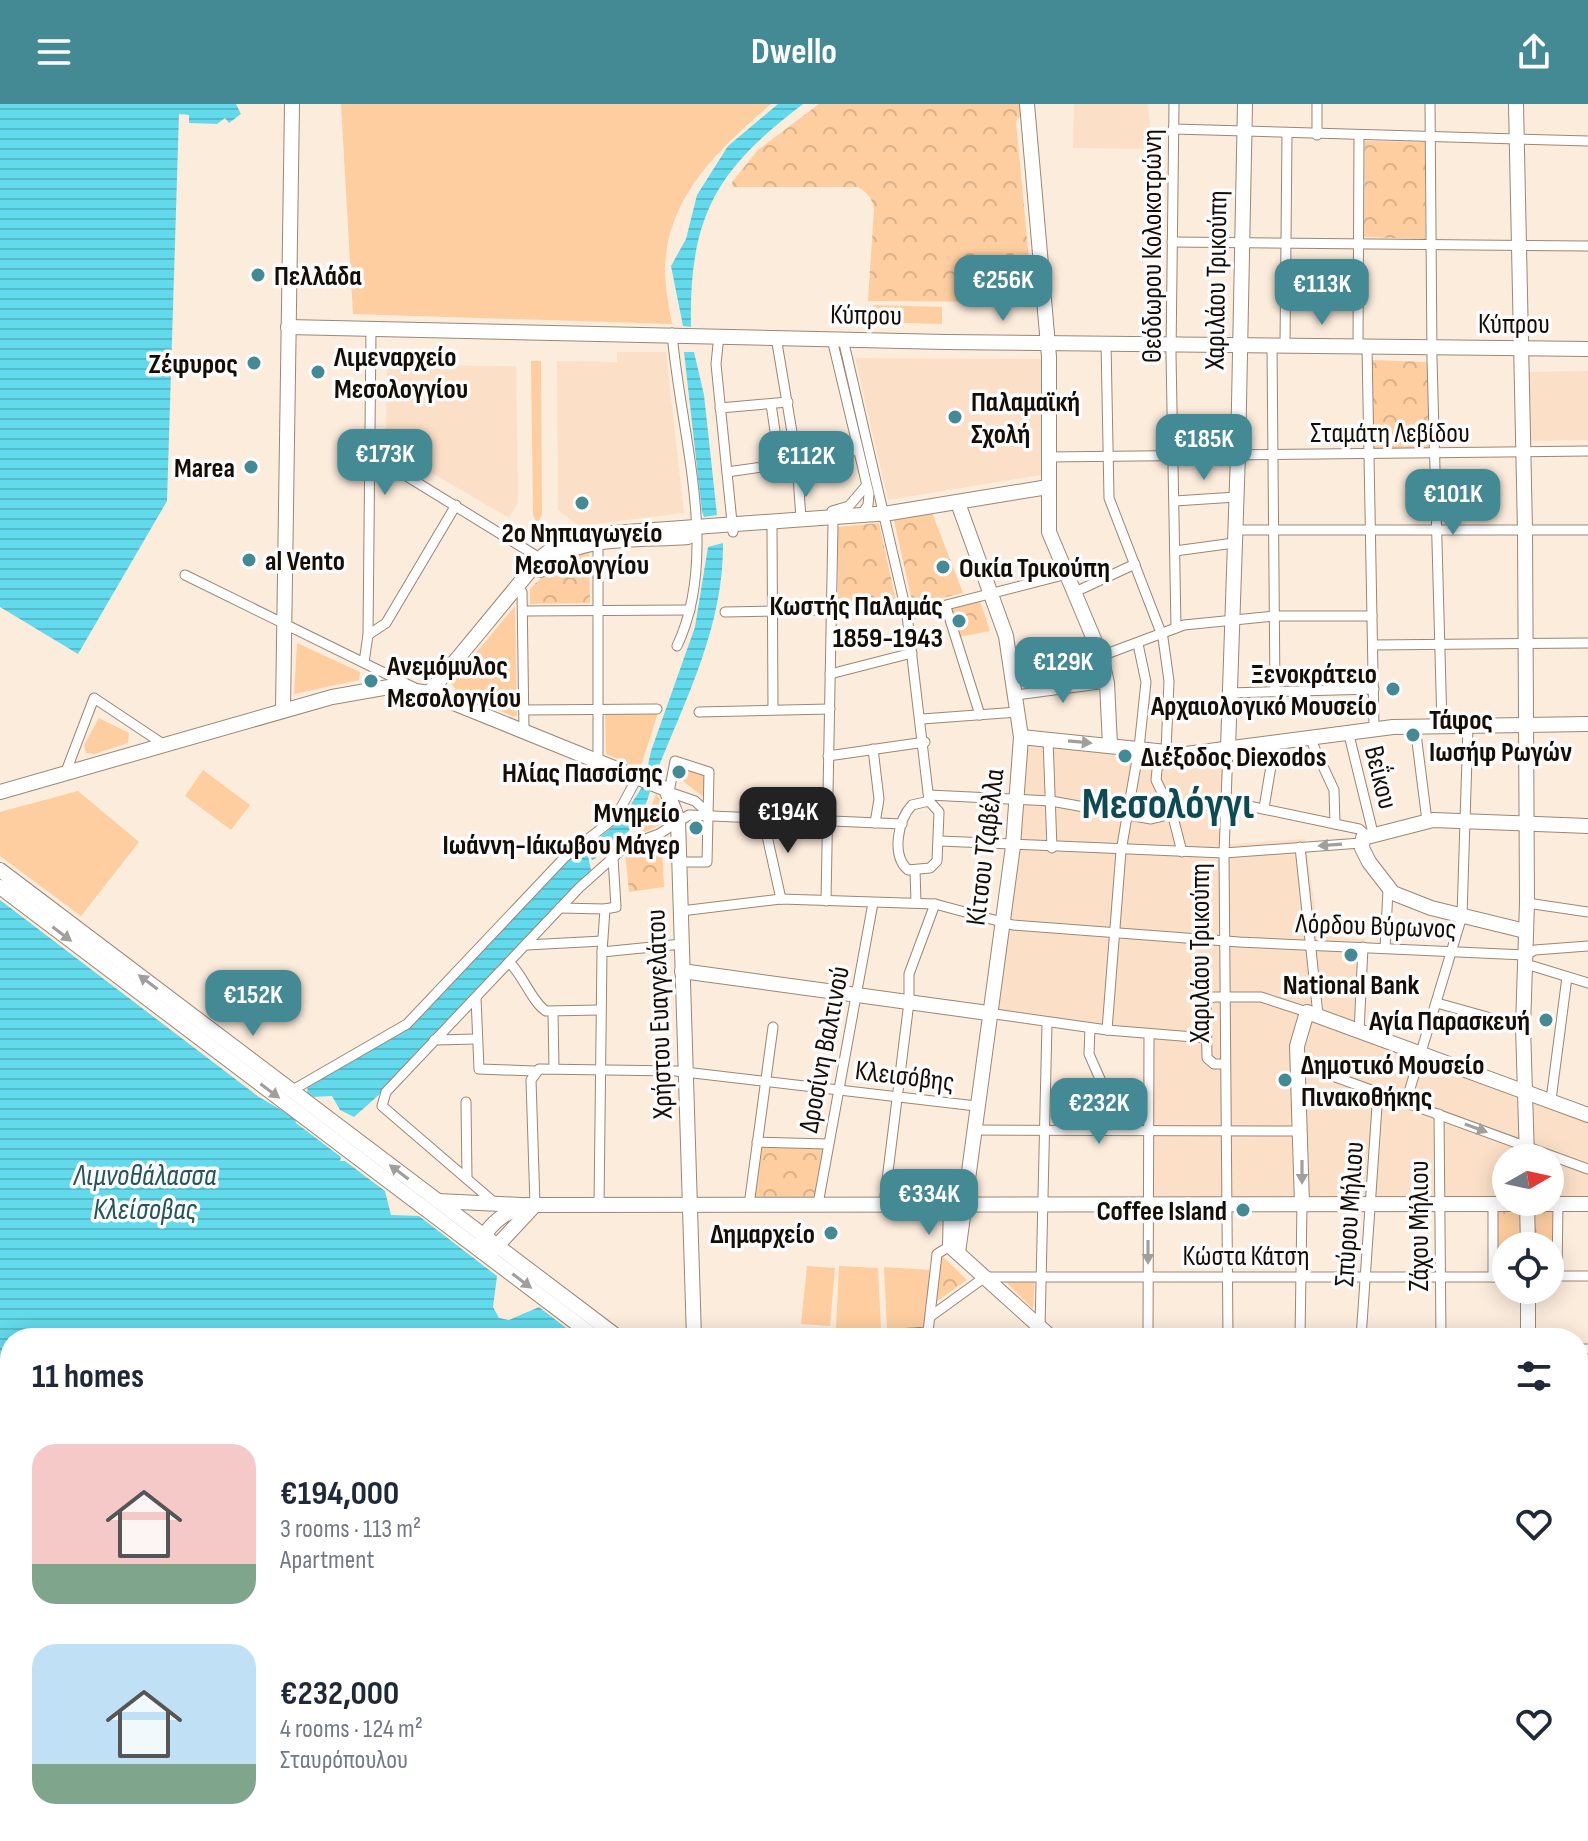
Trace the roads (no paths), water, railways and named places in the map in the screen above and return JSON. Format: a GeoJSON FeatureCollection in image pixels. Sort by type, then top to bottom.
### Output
{"type":"FeatureCollection","features":[{"type":"Feature","properties":{"kind":"street"},"geometry":{"type":"LineString","coordinates":[[283,710],[292,104]]}},
{"type":"Feature","properties":{"kind":"street"},"geometry":{"type":"LineString","coordinates":[[1027,104],[1047,343],[1050,534],[1101,656],[1107,683],[1110,745]]}},
{"type":"Feature","properties":{"kind":"street","name":"Θεόδωρου Κολοκοτρώνη"},"geometry":{"type":"LineString","coordinates":[[1174,104],[1171,343],[1176,628]]}},
{"type":"Feature","properties":{"kind":"street","name":"Χαριλάου Τρικούπη"},"geometry":{"type":"LineString","coordinates":[[1228,1328],[1224,853],[1238,454],[1245,104]]}},
{"type":"Feature","properties":{"kind":"street"},"geometry":{"type":"LineString","coordinates":[[1317,104],[1317,135]]}},
{"type":"Feature","properties":{"kind":"street"},"geometry":{"type":"LineString","coordinates":[[1430,104],[1434,455],[1442,726]]}},
{"type":"Feature","properties":{"kind":"street"},"geometry":{"type":"LineString","coordinates":[[1516,104],[1525,531],[1527,903],[1523,1027],[1527,1144]]}},
{"type":"Feature","properties":{"kind":"street"},"geometry":{"type":"LineString","coordinates":[[1173,129],[1287,135],[1588,141]]}},
{"type":"Feature","properties":{"kind":"street"},"geometry":{"type":"LineString","coordinates":[[1275,692],[1273,454],[1286,242],[1287,135]]}},
{"type":"Feature","properties":{"kind":"street"},"geometry":{"type":"LineString","coordinates":[[1359,136],[1359,242],[1369,455],[1374,728]]}},
{"type":"Feature","properties":{"kind":"street"},"geometry":{"type":"LineString","coordinates":[[1172,242],[1588,246]]}},
{"type":"Feature","properties":{"kind":"street","name":"Κύπρου"},"geometry":{"type":"LineString","coordinates":[[288,327],[1047,343],[1588,349]]}},
{"type":"Feature","properties":{"kind":"street"},"geometry":{"type":"LineString","coordinates":[[364,662],[368,635],[371,329]]}},
{"type":"Feature","properties":{"kind":"street"},"geometry":{"type":"LineString","coordinates":[[672,333],[697,532],[690,610],[677,646]]}},
{"type":"Feature","properties":{"kind":"street"},"geometry":{"type":"LineString","coordinates":[[719,335],[720,408],[733,528]]}},
{"type":"Feature","properties":{"kind":"street"},"geometry":{"type":"LineString","coordinates":[[776,337],[797,462],[801,516]]}},
{"type":"Feature","properties":{"kind":"street"},"geometry":{"type":"LineString","coordinates":[[837,339],[869,501],[862,514]]}},
{"type":"Feature","properties":{"kind":"street"},"geometry":{"type":"LineString","coordinates":[[837,339],[886,514],[907,612],[925,742],[929,798],[939,812],[940,841],[934,865],[915,870],[905,868],[900,861],[902,824],[910,806],[929,798],[1051,801],[1151,819],[1225,801],[1359,829],[1367,837],[1388,890],[1385,948]]}},
{"type":"Feature","properties":{"kind":"street"},"geometry":{"type":"LineString","coordinates":[[1106,342],[1109,498],[1161,634],[1169,681],[1156,780],[1172,813],[1182,852]]}},
{"type":"Feature","properties":{"kind":"street"},"geometry":{"type":"LineString","coordinates":[[720,408],[788,402]]}},
{"type":"Feature","properties":{"kind":"street"},"geometry":{"type":"LineString","coordinates":[[771,404],[780,465]]}},
{"type":"Feature","properties":{"kind":"street"},"geometry":{"type":"LineString","coordinates":[[727,472],[857,450]]}},
{"type":"Feature","properties":{"kind":"street","name":"Σταμάτη Λεβίδου"},"geometry":{"type":"LineString","coordinates":[[1048,457],[1588,451]]}},
{"type":"Feature","properties":{"kind":"street"},"geometry":{"type":"LineString","coordinates":[[369,453],[544,560]]}},
{"type":"Feature","properties":{"kind":"street"},"geometry":{"type":"LineString","coordinates":[[428,694],[544,560],[598,545],[733,528],[849,506],[866,486]]}},
{"type":"Feature","properties":{"kind":"street"},"geometry":{"type":"LineString","coordinates":[[733,528],[772,529],[833,524],[1048,487]]}},
{"type":"Feature","properties":{"kind":"street"},"geometry":{"type":"LineString","coordinates":[[1175,501],[1236,497]]}},
{"type":"Feature","properties":{"kind":"street","name":"Κίτσου Τζαβέλλα"},"geometry":{"type":"LineString","coordinates":[[954,1249],[958,1204],[973,1130],[1003,923],[1018,800],[1021,737],[1008,641],[958,503]]}},
{"type":"Feature","properties":{"kind":"street"},"geometry":{"type":"LineString","coordinates":[[368,635],[386,623],[456,505]]}},
{"type":"Feature","properties":{"kind":"street"},"geometry":{"type":"LineString","coordinates":[[801,516],[886,514]]}},
{"type":"Feature","properties":{"kind":"street"},"geometry":{"type":"LineString","coordinates":[[826,901],[833,524]]}},
{"type":"Feature","properties":{"kind":"street"},"geometry":{"type":"LineString","coordinates":[[772,529],[773,709]]}},
{"type":"Feature","properties":{"kind":"street"},"geometry":{"type":"LineString","coordinates":[[1175,551],[1273,531],[1588,530]]}},
{"type":"Feature","properties":{"kind":"street"},"geometry":{"type":"LineString","coordinates":[[428,694],[522,592],[554,547],[578,537],[697,532]]}},
{"type":"Feature","properties":{"kind":"street"},"geometry":{"type":"LineString","coordinates":[[598,545],[598,760]]}},
{"type":"Feature","properties":{"kind":"street"},"geometry":{"type":"LineString","coordinates":[[1075,592],[1135,564]]}},
{"type":"Feature","properties":{"kind":"street"},"geometry":{"type":"LineString","coordinates":[[725,612],[907,612],[946,607],[1067,574]]}},
{"type":"Feature","properties":{"kind":"street"},"geometry":{"type":"LineString","coordinates":[[185,575],[428,694],[638,776],[695,801],[709,814]]}},
{"type":"Feature","properties":{"kind":"street"},"geometry":{"type":"LineString","coordinates":[[522,592],[524,730]]}},
{"type":"Feature","properties":{"kind":"street"},"geometry":{"type":"LineString","coordinates":[[946,607],[980,715]]}},
{"type":"Feature","properties":{"kind":"street"},"geometry":{"type":"LineString","coordinates":[[523,611],[690,610]]}},
{"type":"Feature","properties":{"kind":"street"},"geometry":{"type":"LineString","coordinates":[[1101,656],[1176,628],[1232,619],[1372,616]]}},
{"type":"Feature","properties":{"kind":"street"},"geometry":{"type":"LineString","coordinates":[[1373,645],[1588,643]]}},
{"type":"Feature","properties":{"kind":"street"},"geometry":{"type":"LineString","coordinates":[[1107,1030],[1121,851],[1139,748],[1146,682],[1138,644]]}},
{"type":"Feature","properties":{"kind":"street"},"geometry":{"type":"LineString","coordinates":[[830,674],[912,653]]}},
{"type":"Feature","properties":{"kind":"street"},"geometry":{"type":"LineString","coordinates":[[1016,695],[1107,683]]}},
{"type":"Feature","properties":{"kind":"street"},"geometry":{"type":"LineString","coordinates":[[0,792],[283,710],[382,688],[428,694]]}},
{"type":"Feature","properties":{"kind":"street"},"geometry":{"type":"LineString","coordinates":[[1229,693],[1374,689]]}},
{"type":"Feature","properties":{"kind":"street"},"geometry":{"type":"LineString","coordinates":[[65,774],[94,698],[163,744]]}},
{"type":"Feature","properties":{"kind":"street"},"geometry":{"type":"LineString","coordinates":[[524,710],[657,709]]}},
{"type":"Feature","properties":{"kind":"street"},"geometry":{"type":"LineString","coordinates":[[699,712],[830,709]]}},
{"type":"Feature","properties":{"kind":"street"},"geometry":{"type":"LineString","coordinates":[[922,719],[1018,712]]}},
{"type":"Feature","properties":{"kind":"street"},"geometry":{"type":"LineString","coordinates":[[1021,737],[1186,754],[1374,728],[1588,724]]}},
{"type":"Feature","properties":{"kind":"street"},"geometry":{"type":"LineString","coordinates":[[1415,726],[1427,821]]}},
{"type":"Feature","properties":{"kind":"street"},"geometry":{"type":"LineString","coordinates":[[1406,1102],[1462,916],[1468,726]]}},
{"type":"Feature","properties":{"kind":"street","name":"Βεΐκου"},"geometry":{"type":"LineString","coordinates":[[1348,731],[1367,837]]}},
{"type":"Feature","properties":{"kind":"street"},"geometry":{"type":"LineString","coordinates":[[1309,736],[1334,790],[1335,824]]}},
{"type":"Feature","properties":{"kind":"street"},"geometry":{"type":"LineString","coordinates":[[1048,739],[1052,848]]}},
{"type":"Feature","properties":{"kind":"street"},"geometry":{"type":"LineString","coordinates":[[828,756],[925,742]]}},
{"type":"Feature","properties":{"kind":"street"},"geometry":{"type":"LineString","coordinates":[[1264,808],[1275,742]]}},
{"type":"Feature","properties":{"kind":"street"},"geometry":{"type":"LineString","coordinates":[[873,749],[879,799],[875,823]]}},
{"type":"Feature","properties":{"kind":"street"},"geometry":{"type":"LineString","coordinates":[[665,789],[675,761],[709,772],[707,862],[679,862]]}},
{"type":"Feature","properties":{"kind":"street"},"geometry":{"type":"LineString","coordinates":[[291,1091],[303,1081],[403,1028],[565,857],[616,817],[638,776]]}},
{"type":"Feature","properties":{"kind":"street","name":"Χρήστου Ευαγγελάτου"},"geometry":{"type":"LineString","coordinates":[[665,789],[678,820],[694,1328]]}},
{"type":"Feature","properties":{"kind":"street"},"geometry":{"type":"LineString","coordinates":[[496,1204],[382,1106],[386,1092],[560,908],[613,858],[626,846],[659,834],[689,815],[902,824]]}},
{"type":"Feature","properties":{"kind":"street"},"geometry":{"type":"LineString","coordinates":[[763,818],[781,899]]}},
{"type":"Feature","properties":{"kind":"street"},"geometry":{"type":"LineString","coordinates":[[940,841],[1224,853],[1300,847],[1367,837],[1427,821],[1588,826]]}},
{"type":"Feature","properties":{"kind":"street"},"geometry":{"type":"LineString","coordinates":[[1300,847],[1310,945],[1312,1014],[1297,1046],[1302,1131],[1300,1328]]}},
{"type":"Feature","properties":{"kind":"street"},"geometry":{"type":"LineString","coordinates":[[560,908],[616,907],[613,858]]}},
{"type":"Feature","properties":{"kind":"street"},"geometry":{"type":"LineString","coordinates":[[0,870],[438,1201],[483,1244],[497,1246],[606,1328]]}},
{"type":"Feature","properties":{"kind":"street"},"geometry":{"type":"LineString","coordinates":[[915,870],[916,903]]}},
{"type":"Feature","properties":{"kind":"street"},"geometry":{"type":"LineString","coordinates":[[0,887],[483,1244],[584,1328]]}},
{"type":"Feature","properties":{"kind":"street"},"geometry":{"type":"LineString","coordinates":[[1388,890],[1431,908],[1525,931]]}},
{"type":"Feature","properties":{"kind":"street","name":"Λόρδου Βύρωνος"},"geometry":{"type":"LineString","coordinates":[[681,911],[781,899],[935,904],[1003,923],[1225,941],[1452,949],[1525,959]]}},
{"type":"Feature","properties":{"kind":"street","name":"Δροσίνη Βαλτινού"},"geometry":{"type":"LineString","coordinates":[[818,1204],[836,1089],[873,903]]}},
{"type":"Feature","properties":{"kind":"street"},"geometry":{"type":"LineString","coordinates":[[1527,903],[1588,912]]}},
{"type":"Feature","properties":{"kind":"street"},"geometry":{"type":"LineString","coordinates":[[884,1204],[909,1002],[909,974],[935,904]]}},
{"type":"Feature","properties":{"kind":"street"},"geometry":{"type":"LineString","coordinates":[[599,1206],[600,1010],[605,909]]}},
{"type":"Feature","properties":{"kind":"street"},"geometry":{"type":"LineString","coordinates":[[527,945],[682,944]]}},
{"type":"Feature","properties":{"kind":"street"},"geometry":{"type":"LineString","coordinates":[[1525,959],[1535,950],[1588,946]]}},
{"type":"Feature","properties":{"kind":"street"},"geometry":{"type":"LineString","coordinates":[[1359,1032],[1363,947]]}},
{"type":"Feature","properties":{"kind":"street"},"geometry":{"type":"LineString","coordinates":[[1525,959],[1588,983]]}},
{"type":"Feature","properties":{"kind":"street"},"geometry":{"type":"LineString","coordinates":[[510,963],[523,976],[539,1007],[553,1012],[600,1010]]}},
{"type":"Feature","properties":{"kind":"street"},"geometry":{"type":"LineString","coordinates":[[682,971],[1047,1023],[1206,1038]]}},
{"type":"Feature","properties":{"kind":"street"},"geometry":{"type":"LineString","coordinates":[[1551,1100],[1567,977]]}},
{"type":"Feature","properties":{"kind":"street"},"geometry":{"type":"LineString","coordinates":[[1225,1064],[1214,1064],[1207,1058],[1206,1001],[1225,997],[1261,997],[1588,1115]]}},
{"type":"Feature","properties":{"kind":"street"},"geometry":{"type":"LineString","coordinates":[[434,1040],[477,1039],[476,998]]}},
{"type":"Feature","properties":{"kind":"street"},"geometry":{"type":"LineString","coordinates":[[1437,1003],[1523,1027]]}},
{"type":"Feature","properties":{"kind":"street"},"geometry":{"type":"LineString","coordinates":[[553,1012],[554,1068]]}},
{"type":"Feature","properties":{"kind":"street"},"geometry":{"type":"LineString","coordinates":[[1045,1328],[1040,1277],[1047,1023]]}},
{"type":"Feature","properties":{"kind":"street"},"geometry":{"type":"LineString","coordinates":[[749,1205],[773,1027]]}},
{"type":"Feature","properties":{"kind":"street"},"geometry":{"type":"LineString","coordinates":[[1090,1028],[1089,1054],[1122,1129]]}},
{"type":"Feature","properties":{"kind":"street"},"geometry":{"type":"LineString","coordinates":[[1148,1328],[1149,1034]]}},
{"type":"Feature","properties":{"kind":"street","name":"Κλεισόβης"},"geometry":{"type":"LineString","coordinates":[[477,1039],[479,1069],[482,1072],[554,1068],[686,1072],[976,1106]]}},
{"type":"Feature","properties":{"kind":"street"},"geometry":{"type":"LineString","coordinates":[[1297,1063],[1439,1114],[1508,1144]]}},
{"type":"Feature","properties":{"kind":"street"},"geometry":{"type":"LineString","coordinates":[[497,1246],[530,1205],[531,1087],[534,1071]]}},
{"type":"Feature","properties":{"kind":"street","name":"Σπύρου Μήλιου"},"geometry":{"type":"LineString","coordinates":[[1362,1328],[1378,1092]]}},
{"type":"Feature","properties":{"kind":"street"},"geometry":{"type":"LineString","coordinates":[[466,1102],[467,1179]]}},
{"type":"Feature","properties":{"kind":"street","name":"Ζάχου Μήλιου"},"geometry":{"type":"LineString","coordinates":[[1439,1114],[1441,1328]]}},
{"type":"Feature","properties":{"kind":"street"},"geometry":{"type":"LineString","coordinates":[[973,1130],[1302,1131]]}},
{"type":"Feature","properties":{"kind":"street"},"geometry":{"type":"LineString","coordinates":[[757,1142],[827,1144]]}},
{"type":"Feature","properties":{"kind":"street"},"geometry":{"type":"LineString","coordinates":[[1564,1162],[1588,1169]]}},
{"type":"Feature","properties":{"kind":"street"},"geometry":{"type":"LineString","coordinates":[[438,1201],[599,1206],[1492,1204]]}},
{"type":"Feature","properties":{"kind":"street"},"geometry":{"type":"LineString","coordinates":[[1564,1204],[1588,1204]]}},
{"type":"Feature","properties":{"kind":"street"},"geometry":{"type":"LineString","coordinates":[[483,1244],[499,1218],[530,1205]]}},
{"type":"Feature","properties":{"kind":"street"},"geometry":{"type":"LineString","coordinates":[[930,1328],[937,1254],[954,1249],[1041,1328]]}},
{"type":"Feature","properties":{"kind":"street"},"geometry":{"type":"LineString","coordinates":[[1564,1276],[1588,1276]]}},
{"type":"Feature","properties":{"kind":"street"},"geometry":{"type":"LineString","coordinates":[[931,1316],[985,1277]]}},
{"type":"Feature","properties":{"kind":"street","name":"Κώστα Κάτση"},"geometry":{"type":"LineString","coordinates":[[985,1277],[1492,1277]]}},
{"type":"Feature","properties":{"kind":"street"},"geometry":{"type":"LineString","coordinates":[[1528,1304],[1528,1328]]}},
{"type":"Feature","properties":{"kind":"water"},"geometry":{"type":"Polygon","coordinates":[[[0,104],[236,104],[241,114],[229,123],[225,118],[217,124],[189,123],[189,115],[179,114],[167,501],[78,654],[0,607],[0,104]]]}},
{"type":"Feature","properties":{"kind":"water"},"geometry":{"type":"Polygon","coordinates":[[[778,104],[803,104],[749,151],[729,174],[714,199],[695,255],[691,327],[683,326],[671,266],[686,239],[697,195],[728,146],[778,104]]]}},
{"type":"Feature","properties":{"kind":"water"},"geometry":{"type":"Polygon","coordinates":[[[684,352],[694,352],[704,395],[717,515],[704,517],[702,512],[684,352]]]}},
{"type":"Feature","properties":{"kind":"water"},"geometry":{"type":"Polygon","coordinates":[[[723,543],[722,573],[710,632],[691,689],[656,773],[647,770],[651,751],[695,627],[708,547],[723,543]]]}},
{"type":"Feature","properties":{"kind":"water"},"geometry":{"type":"Polygon","coordinates":[[[642,787],[650,791],[638,819],[619,841],[603,854],[595,853],[596,858],[592,860],[589,853],[600,848],[595,841],[621,820],[642,787]]]}},
{"type":"Feature","properties":{"kind":"water"},"geometry":{"type":"Polygon","coordinates":[[[593,842],[594,847],[587,851],[591,870],[587,875],[381,1093],[354,1117],[340,1110],[332,1096],[313,1097],[307,1093],[308,1084],[405,1031],[570,859],[593,842]]]}},
{"type":"Feature","properties":{"kind":"water","name":"Λιμνοθάλασσα Κλείσοβας"},"geometry":{"type":"Polygon","coordinates":[[[0,900],[259,1097],[295,1118],[296,1123],[341,1157],[340,1161],[345,1161],[385,1191],[391,1215],[419,1216],[497,1276],[493,1307],[499,1318],[509,1320],[539,1307],[566,1328],[0,1328],[0,900]]]}},
{"type":"Feature","properties":{"kind":"place","name":"Πελλάδα"},"geometry":{"type":"Point","coordinates":[258,275]}},
{"type":"Feature","properties":{"kind":"place","name":"Ζέφυρος"},"geometry":{"type":"Point","coordinates":[254,363]}},
{"type":"Feature","properties":{"kind":"place","name":"Λιμεναρχείο Μεσολογγίου"},"geometry":{"type":"Point","coordinates":[318,372]}},
{"type":"Feature","properties":{"kind":"place","name":"Παλαμαϊκή Σχολή"},"geometry":{"type":"Point","coordinates":[955,417]}},
{"type":"Feature","properties":{"kind":"place","name":"Marea"},"geometry":{"type":"Point","coordinates":[251,467]}},
{"type":"Feature","properties":{"kind":"place","name":"2ο Νηπιαγωγείο Μεσολογγίου"},"geometry":{"type":"Point","coordinates":[582,503]}},
{"type":"Feature","properties":{"kind":"place","name":"al Vento"},"geometry":{"type":"Point","coordinates":[249,560]}},
{"type":"Feature","properties":{"kind":"place","name":"Οικία Τρικούπη"},"geometry":{"type":"Point","coordinates":[943,567]}},
{"type":"Feature","properties":{"kind":"place","name":"Κωστής Παλαμάς 1859-1943"},"geometry":{"type":"Point","coordinates":[959,621]}},
{"type":"Feature","properties":{"kind":"place","name":"Ανεμόμυλος Μεσολογγίου"},"geometry":{"type":"Point","coordinates":[371,681]}},
{"type":"Feature","properties":{"kind":"place","name":"Ξενοκράτειο Αρχαιολογικό Μουσείο"},"geometry":{"type":"Point","coordinates":[1393,689]}},
{"type":"Feature","properties":{"kind":"place","name":"Τάφος Ιωσήφ Ρωγών"},"geometry":{"type":"Point","coordinates":[1413,735]}},
{"type":"Feature","properties":{"kind":"place","name":"Διέξοδος Diexodos"},"geometry":{"type":"Point","coordinates":[1125,756]}},
{"type":"Feature","properties":{"kind":"place","name":"Ηλίας Πασσίσης"},"geometry":{"type":"Point","coordinates":[679,772]}},
{"type":"Feature","properties":{"kind":"place","name":"Μνημείο Ιωάννη-Ιάκωβου Μάγερ"},"geometry":{"type":"Point","coordinates":[696,828]}},
{"type":"Feature","properties":{"kind":"place","name":"National Bank"},"geometry":{"type":"Point","coordinates":[1351,955]}},
{"type":"Feature","properties":{"kind":"place","name":"Αγία Παρασκευή"},"geometry":{"type":"Point","coordinates":[1546,1020]}},
{"type":"Feature","properties":{"kind":"place","name":"Δημοτικό Μουσείο Πινακοθήκης"},"geometry":{"type":"Point","coordinates":[1285,1080]}},
{"type":"Feature","properties":{"kind":"place","name":"Coffee Island"},"geometry":{"type":"Point","coordinates":[1243,1210]}},
{"type":"Feature","properties":{"kind":"place","name":"Δημαρχείο"},"geometry":{"type":"Point","coordinates":[831,1233]}},
{"type":"Feature","properties":{"kind":"district","name":"Μεσολόγγι"},"geometry":{"type":"Point","coordinates":[1168,803]}}]}
